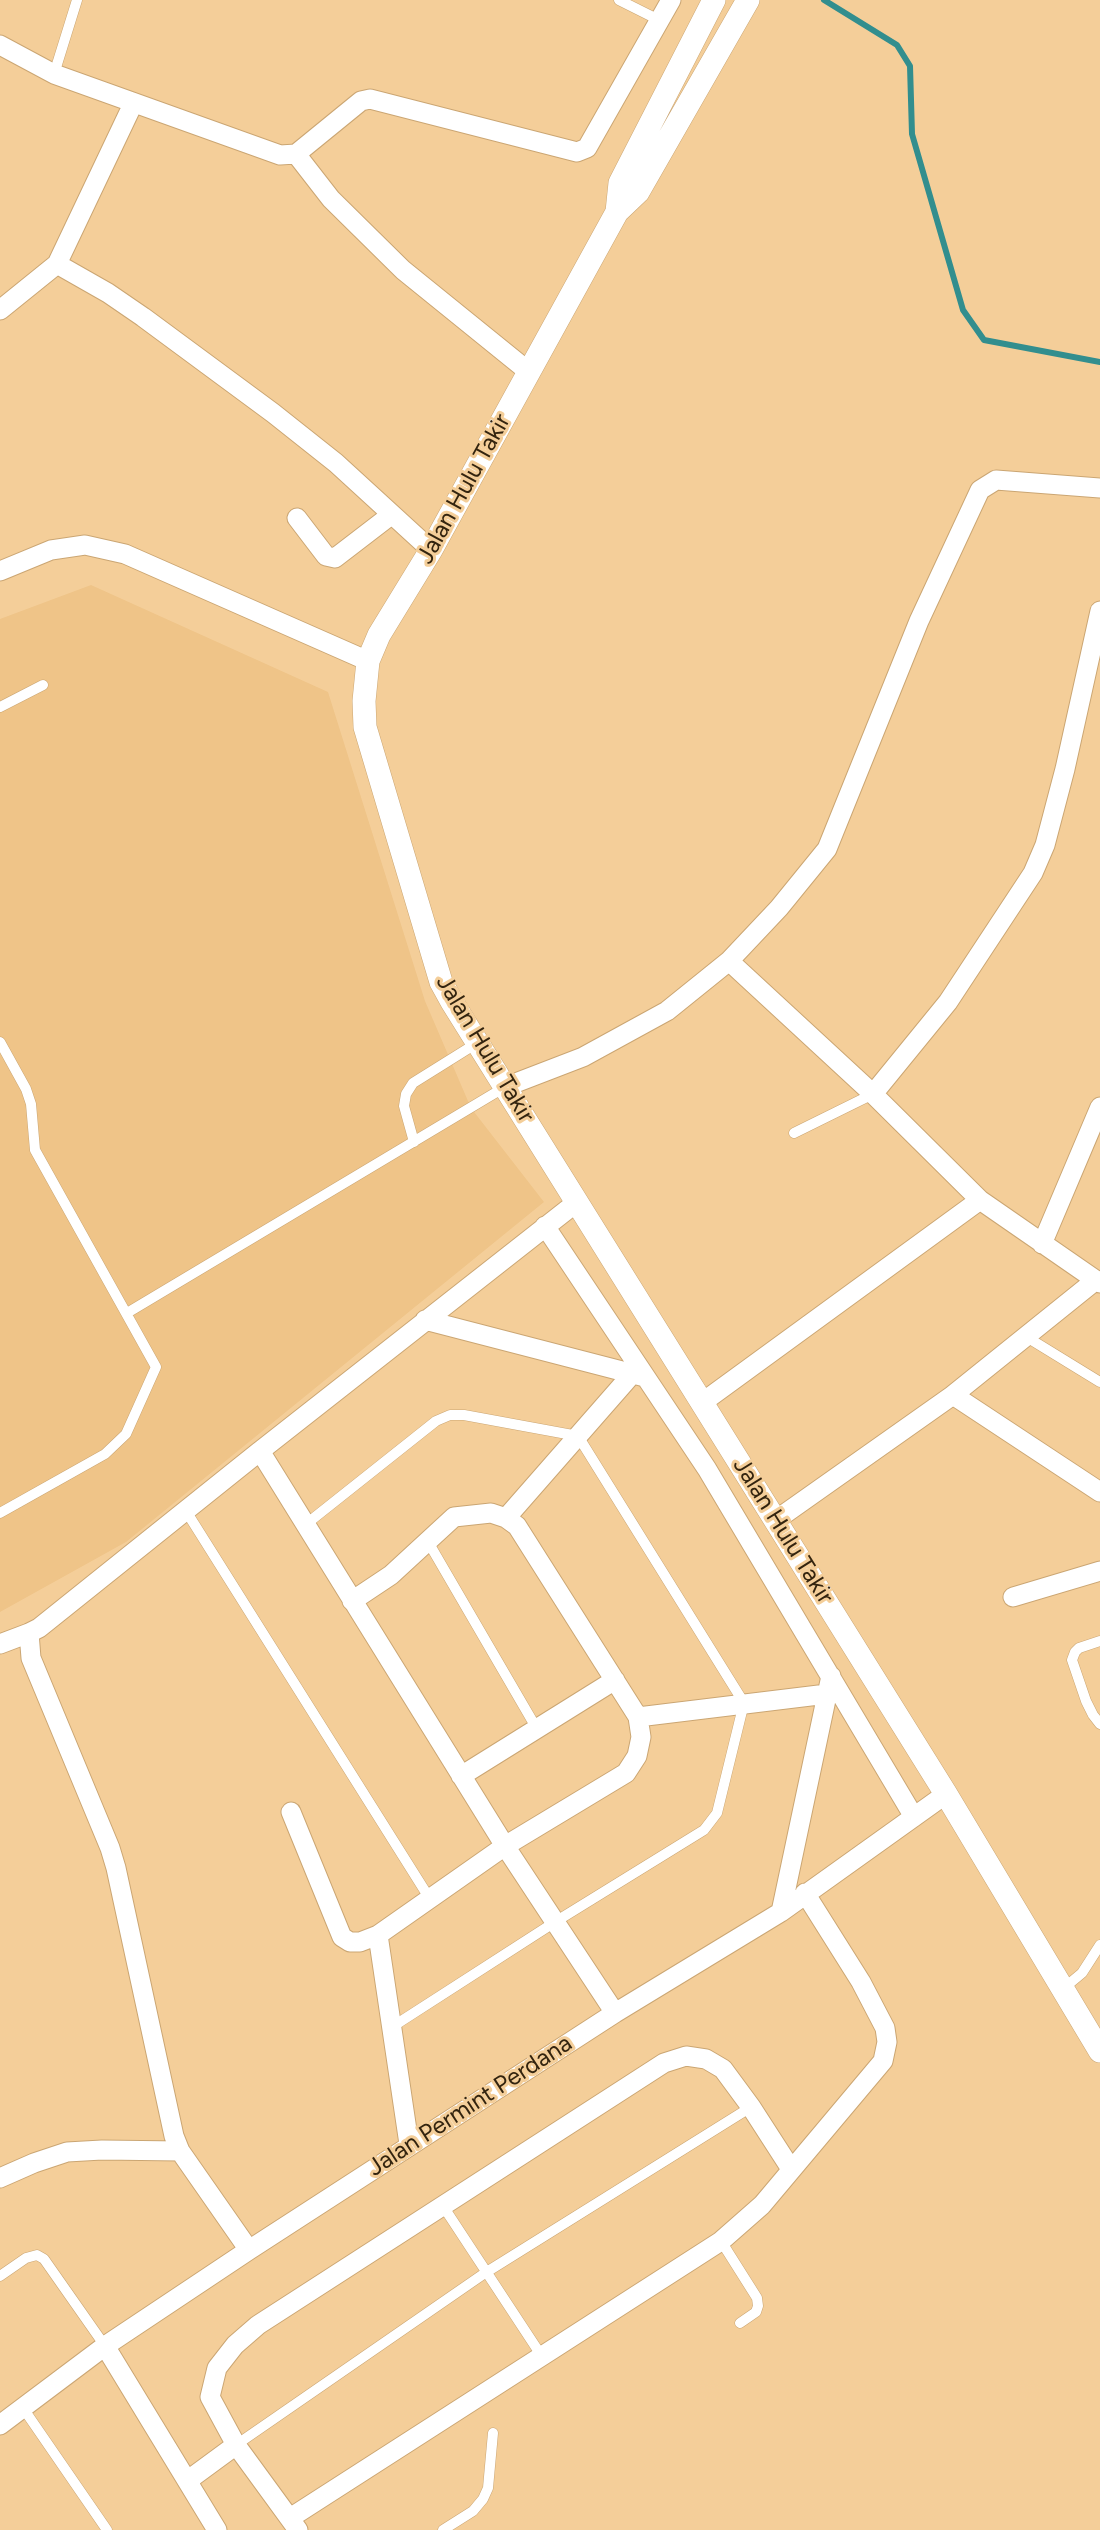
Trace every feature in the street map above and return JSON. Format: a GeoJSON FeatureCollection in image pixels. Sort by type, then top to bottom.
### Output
{"type":"FeatureCollection","features":[{"type":"Feature","properties":{"kind":"street"},"geometry":{"type":"LineString","coordinates":[[0,45],[54,74],[281,155],[296,154],[361,101],[370,99],[577,152],[587,148],[671,0]]}},
{"type":"Feature","properties":{"kind":"street"},"geometry":{"type":"LineString","coordinates":[[617,212],[620,183],[712,0],[744,7]]}},
{"type":"Feature","properties":{"kind":"street","name":"Jalan Hulu Takir"},"geometry":{"type":"LineString","coordinates":[[744,7],[638,192],[617,212],[431,550],[379,635],[368,661],[364,701],[365,727],[441,982],[946,1794],[1100,2051]]}},
{"type":"Feature","properties":{"kind":"street"},"geometry":{"type":"LineString","coordinates":[[0,310],[57,264],[133,104]]}},
{"type":"Feature","properties":{"kind":"street"},"geometry":{"type":"LineString","coordinates":[[296,154],[331,199],[403,271],[529,372]]}},
{"type":"Feature","properties":{"kind":"street"},"geometry":{"type":"LineString","coordinates":[[57,264],[135,311],[273,413],[336,463],[431,550]]}},
{"type":"Feature","properties":{"kind":"street"},"geometry":{"type":"LineString","coordinates":[[505,1087],[583,1056],[667,1011],[729,961],[779,908],[827,849],[919,621],[980,490],[996,480],[1100,488]]}},
{"type":"Feature","properties":{"kind":"street"},"geometry":{"type":"LineString","coordinates":[[297,518],[326,556],[335,558],[391,515]]}},
{"type":"Feature","properties":{"kind":"street"},"geometry":{"type":"LineString","coordinates":[[0,570],[51,550],[85,545],[125,555],[368,661]]}},
{"type":"Feature","properties":{"kind":"street"},"geometry":{"type":"LineString","coordinates":[[873,1094],[948,1002],[1033,873],[1045,845],[1065,769],[1100,611]]}},
{"type":"Feature","properties":{"kind":"street"},"geometry":{"type":"LineString","coordinates":[[729,961],[873,1094],[980,1200],[1098,1281],[953,1395],[776,1520]]}},
{"type":"Feature","properties":{"kind":"street"},"geometry":{"type":"LineString","coordinates":[[1042,1244],[1100,1107]]}},
{"type":"Feature","properties":{"kind":"street"},"geometry":{"type":"LineString","coordinates":[[703,1402],[980,1200]]}},
{"type":"Feature","properties":{"kind":"street"},"geometry":{"type":"LineString","coordinates":[[0,1644],[39,1628],[577,1202]]}},
{"type":"Feature","properties":{"kind":"street"},"geometry":{"type":"LineString","coordinates":[[545,1226],[639,1375],[707,1469],[829,1685],[914,1816]]}},
{"type":"Feature","properties":{"kind":"street"},"geometry":{"type":"LineString","coordinates":[[425,1320],[639,1375]]}},
{"type":"Feature","properties":{"kind":"street"},"geometry":{"type":"LineString","coordinates":[[506,1518],[578,1436],[639,1375]]}},
{"type":"Feature","properties":{"kind":"street"},"geometry":{"type":"LineString","coordinates":[[953,1395],[1100,1492]]}},
{"type":"Feature","properties":{"kind":"street"},"geometry":{"type":"LineString","coordinates":[[260,1451],[505,1846],[615,2013]]}},
{"type":"Feature","properties":{"kind":"street"},"geometry":{"type":"LineString","coordinates":[[291,1812],[342,1937],[350,1942],[360,1942],[378,1935],[505,1846],[626,1773],[637,1756],[641,1737],[638,1717],[517,1526],[506,1518],[491,1513],[454,1517],[391,1575],[352,1601]]}},
{"type":"Feature","properties":{"kind":"street"},"geometry":{"type":"LineString","coordinates":[[1013,1597],[1100,1571]]}},
{"type":"Feature","properties":{"kind":"street"},"geometry":{"type":"LineString","coordinates":[[29,1633],[31,1658],[113,1858],[167,2115],[180,2151],[249,2250]]}},
{"type":"Feature","properties":{"kind":"street"},"geometry":{"type":"LineString","coordinates":[[461,1776],[615,1680]]}},
{"type":"Feature","properties":{"kind":"street"},"geometry":{"type":"LineString","coordinates":[[638,1717],[744,1703],[829,1685]]}},
{"type":"Feature","properties":{"kind":"street"},"geometry":{"type":"LineString","coordinates":[[781,1912],[829,1685]]}},
{"type":"Feature","properties":{"kind":"street","name":"Jalan Permint Perdana"},"geometry":{"type":"LineString","coordinates":[[0,2425],[105,2346],[409,2144],[615,2013],[781,1912],[946,1794]]}},
{"type":"Feature","properties":{"kind":"street"},"geometry":{"type":"LineString","coordinates":[[792,2169],[723,2069],[706,2059],[686,2056],[664,2063],[258,2325],[235,2345],[217,2368],[210,2397],[236,2445],[294,2524],[541,2355],[721,2241],[762,2205],[883,2061],[887,2042],[885,2028],[861,1982],[805,1894]]}},
{"type":"Feature","properties":{"kind":"street"},"geometry":{"type":"LineString","coordinates":[[378,1935],[409,2144]]}},
{"type":"Feature","properties":{"kind":"street"},"geometry":{"type":"LineString","coordinates":[[0,2178],[67,2152],[180,2151]]}},
{"type":"Feature","properties":{"kind":"street"},"geometry":{"type":"LineString","coordinates":[[105,2346],[217,2530]]}},
{"type":"Feature","properties":{"kind":"street"},"geometry":{"type":"LineString","coordinates":[[187,2481],[236,2445]]}},
{"type":"Feature","properties":{"kind":"lane"},"geometry":{"type":"LineString","coordinates":[[54,74],[77,0]]}},
{"type":"Feature","properties":{"kind":"lane"},"geometry":{"type":"LineString","coordinates":[[619,0],[659,20]]}},
{"type":"Feature","properties":{"kind":"lane"},"geometry":{"type":"LineString","coordinates":[[0,707],[43,685]]}},
{"type":"Feature","properties":{"kind":"lane"},"geometry":{"type":"LineString","coordinates":[[0,1042],[29,1096],[35,1150],[156,1367],[126,1434],[105,1454],[0,1513]]}},
{"type":"Feature","properties":{"kind":"lane"},"geometry":{"type":"LineString","coordinates":[[414,1142],[404,1106],[406,1094],[413,1083],[477,1043]]}},
{"type":"Feature","properties":{"kind":"lane"},"geometry":{"type":"LineString","coordinates":[[127,1312],[505,1087]]}},
{"type":"Feature","properties":{"kind":"lane"},"geometry":{"type":"LineString","coordinates":[[794,1133],[873,1094]]}},
{"type":"Feature","properties":{"kind":"lane"},"geometry":{"type":"LineString","coordinates":[[1025,1336],[1100,1382]]}},
{"type":"Feature","properties":{"kind":"lane"},"geometry":{"type":"LineString","coordinates":[[305,1525],[436,1421],[450,1415],[464,1415],[578,1436],[744,1703],[718,1813],[704,1830],[392,2027]]}},
{"type":"Feature","properties":{"kind":"lane"},"geometry":{"type":"LineString","coordinates":[[186,1511],[430,1899]]}},
{"type":"Feature","properties":{"kind":"lane"},"geometry":{"type":"LineString","coordinates":[[426,1540],[537,1729]]}},
{"type":"Feature","properties":{"kind":"lane"},"geometry":{"type":"LineString","coordinates":[[1100,1641],[1079,1648],[1072,1660],[1086,1701],[1100,1724]]}},
{"type":"Feature","properties":{"kind":"lane"},"geometry":{"type":"LineString","coordinates":[[1063,1988],[1082,1973],[1100,1945]]}},
{"type":"Feature","properties":{"kind":"lane"},"geometry":{"type":"LineString","coordinates":[[236,2445],[485,2273],[751,2106]]}},
{"type":"Feature","properties":{"kind":"lane"},"geometry":{"type":"LineString","coordinates":[[443,2206],[541,2355]]}},
{"type":"Feature","properties":{"kind":"lane"},"geometry":{"type":"LineString","coordinates":[[721,2241],[757,2298],[756,2312],[740,2323]]}},
{"type":"Feature","properties":{"kind":"lane"},"geometry":{"type":"LineString","coordinates":[[0,2276],[26,2258],[37,2255],[44,2259],[105,2346]]}},
{"type":"Feature","properties":{"kind":"lane"},"geometry":{"type":"LineString","coordinates":[[23,2409],[107,2530]]}},
{"type":"Feature","properties":{"kind":"lane"},"geometry":{"type":"LineString","coordinates":[[443,2530],[473,2511],[483,2499],[488,2488],[493,2433]]}},
{"type":"Feature","properties":{"kind":"shaded area"},"geometry":{"type":"Polygon","coordinates":[[[91,585],[328,692],[425,1001],[471,1108],[544,1202],[126,1542],[0,1612],[0,619],[91,585]]]}},
{"type":"Feature","properties":{"kind":"waterway"},"geometry":{"type":"LineString","coordinates":[[824,0],[897,45],[910,66],[912,134],[963,310],[984,340],[1100,362]]}}]}
